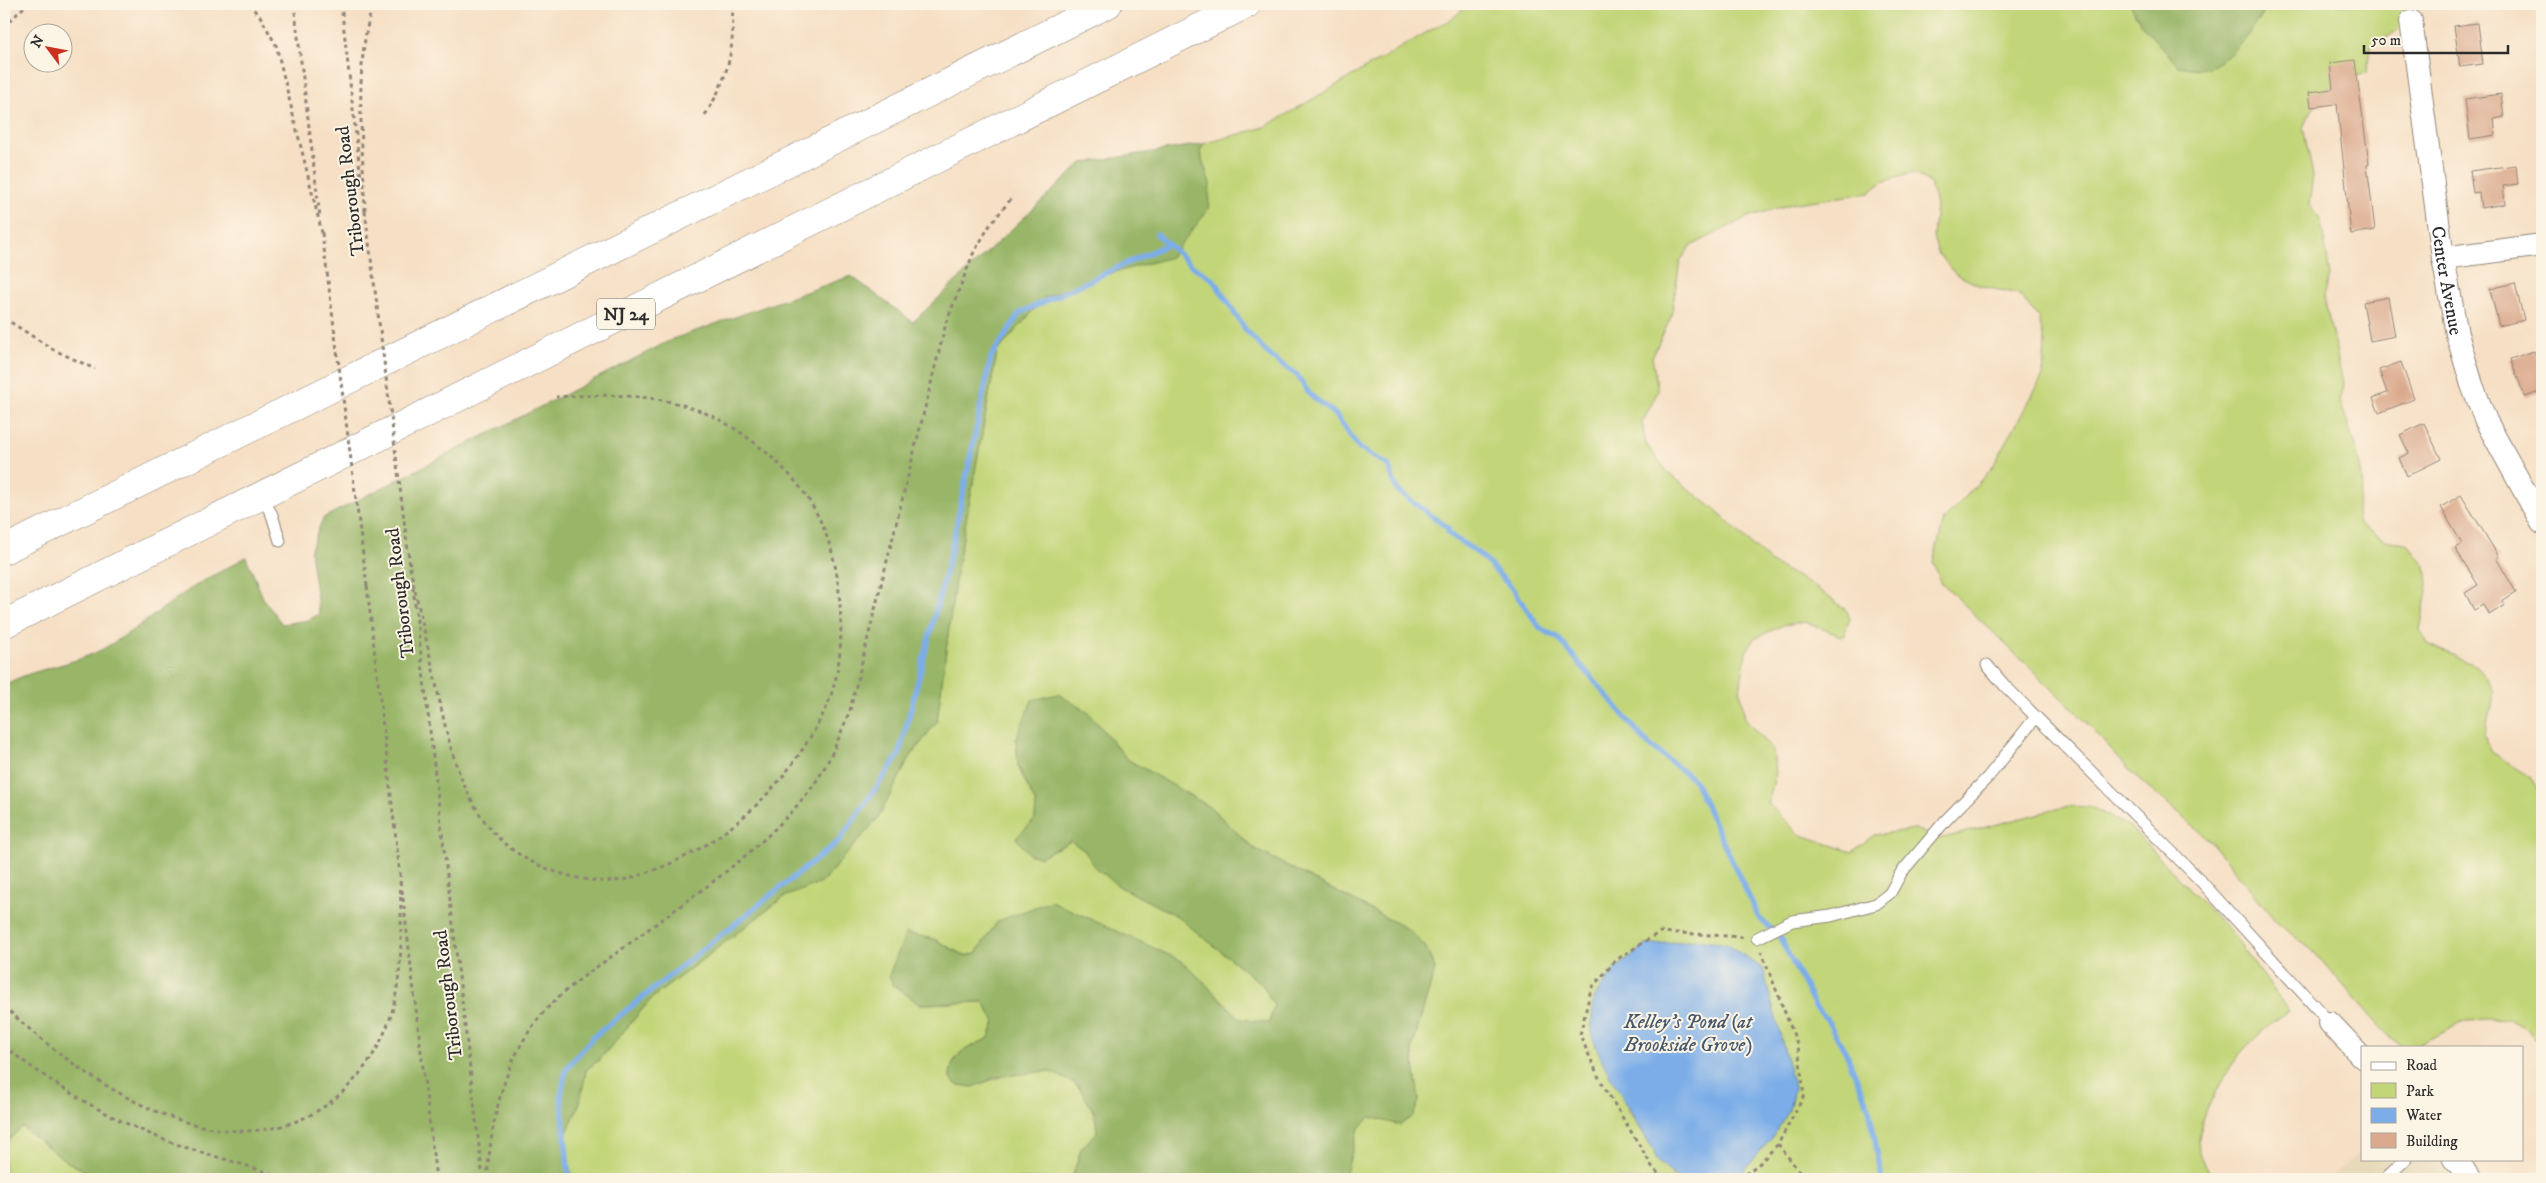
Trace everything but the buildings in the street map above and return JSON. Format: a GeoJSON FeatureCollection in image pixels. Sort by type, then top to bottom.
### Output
{"type":"FeatureCollection","features":[{"type":"Feature","properties":{"kind":"highway"},"geometry":{"type":"LineString","coordinates":[[4,550],[1108,4]]}},
{"type":"Feature","properties":{"kind":"highway","name":"NJ 24"},"geometry":{"type":"LineString","coordinates":[[4,624],[1247,4]]}},
{"type":"Feature","properties":{"kind":"street","name":"Center Avenue"},"geometry":{"type":"LineString","coordinates":[[2411,21],[2442,258],[2457,334],[2472,385],[2486,421],[2542,523]]}},
{"type":"Feature","properties":{"kind":"street"},"geometry":{"type":"LineString","coordinates":[[2442,258],[2542,245]]}},
{"type":"Feature","properties":{"kind":"street"},"geometry":{"type":"LineString","coordinates":[[2330,1023],[2361,1056]]}},
{"type":"Feature","properties":{"kind":"street"},"geometry":{"type":"LineString","coordinates":[[2455,1160],[2472,1179]]}},
{"type":"Feature","properties":{"kind":"lane"},"geometry":{"type":"LineString","coordinates":[[261,495],[272,515],[280,541]]}},
{"type":"Feature","properties":{"kind":"lane"},"geometry":{"type":"LineString","coordinates":[[1987,665],[2036,717],[2199,879],[2330,1023]]}},
{"type":"Feature","properties":{"kind":"lane"},"geometry":{"type":"LineString","coordinates":[[1757,938],[1792,921],[1830,916],[1876,904],[1890,893],[1902,873],[1945,821],[1988,777],[2036,717]]}},
{"type":"Feature","properties":{"kind":"lane"},"geometry":{"type":"LineString","coordinates":[[2389,1178],[2405,1160]]}},
{"type":"Feature","properties":{"kind":"path"},"geometry":{"type":"LineString","coordinates":[[4,27],[27,4]]}},
{"type":"Feature","properties":{"kind":"path"},"geometry":{"type":"LineString","coordinates":[[248,4],[260,16],[276,45],[322,233]]}},
{"type":"Feature","properties":{"kind":"path","name":"Triborough Road"},"geometry":{"type":"LineString","coordinates":[[294,4],[367,586],[436,1179]]}},
{"type":"Feature","properties":{"kind":"path","name":"Triborough Road"},"geometry":{"type":"LineString","coordinates":[[341,4],[483,1179]]}},
{"type":"Feature","properties":{"kind":"path"},"geometry":{"type":"LineString","coordinates":[[365,211],[361,81],[364,32],[373,4]]}},
{"type":"Feature","properties":{"kind":"path"},"geometry":{"type":"LineString","coordinates":[[705,115],[719,93],[728,68],[732,49],[732,4]]}},
{"type":"Feature","properties":{"kind":"path"},"geometry":{"type":"LineString","coordinates":[[487,1179],[490,1134],[501,1094],[516,1054],[538,1019],[564,992],[744,857],[779,824],[810,790],[832,755],[850,710],[946,323],[973,254],[990,225],[1011,199]]}},
{"type":"Feature","properties":{"kind":"path"},"geometry":{"type":"LineString","coordinates":[[4,318],[54,350],[96,369]]}},
{"type":"Feature","properties":{"kind":"path"},"geometry":{"type":"LineString","coordinates":[[410,567],[452,755],[466,791],[489,827],[516,854],[546,870],[587,881],[625,880],[668,866],[712,842],[752,810],[792,764],[823,715],[838,671],[842,622],[837,564],[825,531],[811,502],[792,477],[750,438],[722,420],[694,407],[646,397],[609,394],[556,397]]}},
{"type":"Feature","properties":{"kind":"path"},"geometry":{"type":"LineString","coordinates":[[4,1006],[35,1035],[70,1062],[112,1088],[159,1113],[200,1126],[240,1132],[278,1126],[316,1113],[349,1087],[373,1056],[392,1009],[402,956],[400,872]]}},
{"type":"Feature","properties":{"kind":"path"},"geometry":{"type":"LineString","coordinates":[[1664,1179],[1653,1168],[1600,1080],[1580,1035],[1591,989],[1616,960],[1660,932],[1717,934],[1757,938],[1798,1046],[1804,1096],[1778,1144],[1760,1163],[1739,1179]]}},
{"type":"Feature","properties":{"kind":"path"},"geometry":{"type":"LineString","coordinates":[[2538,1042],[2542,1039]]}},
{"type":"Feature","properties":{"kind":"path"},"geometry":{"type":"LineString","coordinates":[[4,1046],[73,1095],[132,1126],[165,1140],[284,1179]]}},
{"type":"Feature","properties":{"kind":"path"},"geometry":{"type":"LineString","coordinates":[[1778,1144],[1805,1179]]}},
{"type":"Feature","properties":{"kind":"shaded area"},"geometry":{"type":"Polygon","coordinates":[[[2361,1151],[2361,1160],[2455,1160],[2472,1179],[2330,1179],[2361,1151]]]}},
{"type":"Feature","properties":{"kind":"green space"},"geometry":{"type":"Polygon","coordinates":[[[1471,4],[2130,4],[2141,24],[2259,21],[2268,4],[2415,4],[2397,31],[2370,47],[2367,73],[2333,85],[2326,90],[2315,104],[2303,127],[2313,175],[2309,205],[2321,221],[2330,276],[2324,297],[2344,387],[2339,399],[2354,442],[2362,478],[2357,508],[2359,524],[2385,540],[2406,543],[2426,565],[2428,585],[2420,630],[2428,644],[2477,666],[2486,676],[2494,693],[2484,735],[2490,751],[2530,776],[2542,798],[2542,1046],[2525,1027],[2508,1019],[2466,1021],[2415,1046],[2402,1046],[2389,1037],[2313,951],[2277,923],[2212,843],[2130,771],[2083,719],[1941,582],[1933,562],[1944,520],[1992,468],[2043,376],[2045,343],[2038,317],[2019,294],[1980,286],[1956,274],[1938,253],[1933,237],[1936,205],[1930,183],[1913,173],[1882,182],[1869,193],[1795,203],[1748,217],[1691,246],[1680,261],[1671,317],[1652,357],[1658,391],[1642,423],[1646,444],[1668,473],[1714,509],[1770,562],[1814,586],[1847,611],[1850,619],[1843,637],[1806,622],[1783,625],[1754,639],[1746,652],[1740,691],[1745,719],[1773,751],[1776,773],[1768,803],[1799,834],[1852,852],[1874,835],[1915,829],[1939,839],[2069,806],[2091,807],[2130,827],[2235,937],[2289,1011],[2262,1032],[2238,1056],[2219,1085],[2207,1110],[2202,1122],[2198,1142],[2200,1153],[2208,1171],[2215,1179],[1730,1179],[1744,1170],[1627,1108],[1653,1149],[1657,1161],[1678,1179],[1344,1179],[1359,1128],[1370,1117],[1419,1101],[1412,1048],[1435,969],[1425,946],[1409,930],[1253,848],[1210,807],[1127,759],[1089,713],[1018,766],[1036,804],[1035,819],[1016,838],[1040,857],[1071,841],[1084,850],[1097,868],[1120,887],[1177,916],[1263,985],[1274,1006],[1269,1023],[1241,1019],[1182,961],[998,921],[976,953],[965,956],[934,939],[920,1004],[984,1002],[995,1022],[989,1038],[967,1049],[957,1057],[953,1063],[950,1079],[973,1087],[999,1078],[1040,1070],[1059,1074],[1076,1085],[1083,1093],[1093,1111],[1097,1132],[1081,1149],[1072,1179],[573,1179],[563,1142],[580,1102],[586,1070],[600,1059],[652,998],[784,897],[822,882],[878,818],[909,759],[937,721],[955,580],[997,352],[1044,298],[1090,279],[1210,184],[1200,153],[1203,144],[1265,127],[1441,24],[1446,23],[1471,4]]]}},
{"type":"Feature","properties":{"kind":"green space"},"geometry":{"type":"Polygon","coordinates":[[[2130,4],[2268,4],[2250,32],[2233,51],[2214,65],[2199,69],[2178,66],[2141,24],[2130,4]]]}},
{"type":"Feature","properties":{"kind":"green space"},"geometry":{"type":"Polygon","coordinates":[[[1203,144],[1200,153],[1210,184],[1208,210],[1171,257],[1090,279],[1044,298],[997,352],[955,580],[937,721],[909,759],[878,818],[822,882],[784,897],[652,998],[600,1059],[586,1070],[580,1102],[563,1142],[573,1179],[101,1179],[66,1161],[22,1127],[4,1144],[4,685],[27,675],[77,660],[101,650],[206,579],[246,557],[264,600],[282,624],[308,620],[319,614],[310,551],[323,518],[673,339],[851,276],[913,322],[1082,163],[1203,144]]]}},
{"type":"Feature","properties":{"kind":"green space"},"geometry":{"type":"Polygon","coordinates":[[[1058,694],[1089,713],[1127,759],[1210,807],[1253,848],[1409,930],[1425,946],[1435,969],[1412,1048],[1419,1101],[1413,1116],[1400,1125],[1370,1117],[1359,1128],[1344,1179],[1072,1179],[1081,1149],[1097,1132],[1096,1115],[1077,1084],[1048,1071],[996,1077],[973,1087],[957,1085],[950,1079],[953,1063],[962,1052],[989,1038],[995,1022],[984,1002],[920,1004],[893,985],[889,975],[906,933],[934,939],[965,956],[976,953],[998,921],[1051,901],[1182,961],[1241,1019],[1269,1023],[1274,1006],[1263,985],[1177,916],[1120,887],[1096,868],[1084,850],[1071,841],[1040,857],[1030,855],[1016,838],[1035,819],[1036,804],[1018,766],[1016,739],[1032,700],[1058,694]]]}},
{"type":"Feature","properties":{"kind":"green space"},"geometry":{"type":"Polygon","coordinates":[[[22,1127],[66,1161],[101,1179],[4,1179],[4,1144],[22,1127]]]}},
{"type":"Feature","properties":{"kind":"water","name":"Kelley's Pond (at Brookside Grove)"},"geometry":{"type":"Polygon","coordinates":[[[1696,940],[1727,944],[1763,969],[1794,1087],[1789,1111],[1772,1138],[1744,1170],[1730,1179],[1678,1179],[1657,1161],[1653,1149],[1604,1065],[1591,1034],[1593,999],[1615,969],[1646,945],[1696,940]]]}},
{"type":"Feature","properties":{"kind":"waterway"},"geometry":{"type":"LineString","coordinates":[[1157,234],[1192,266],[1213,279],[1245,329],[1271,357],[1297,375],[1310,395],[1335,414],[1359,448],[1388,465],[1397,490],[1448,528],[1448,533],[1479,554],[1511,587],[1540,628],[1558,638],[1647,743],[1694,780],[1759,918],[1779,936],[1816,1008],[1826,1018],[1846,1053],[1869,1108],[1882,1179]]}},
{"type":"Feature","properties":{"kind":"waterway"},"geometry":{"type":"LineString","coordinates":[[569,1179],[561,1095],[566,1069],[593,1037],[839,841],[899,755],[951,551],[991,357],[1020,313],[1168,244]]}}]}
